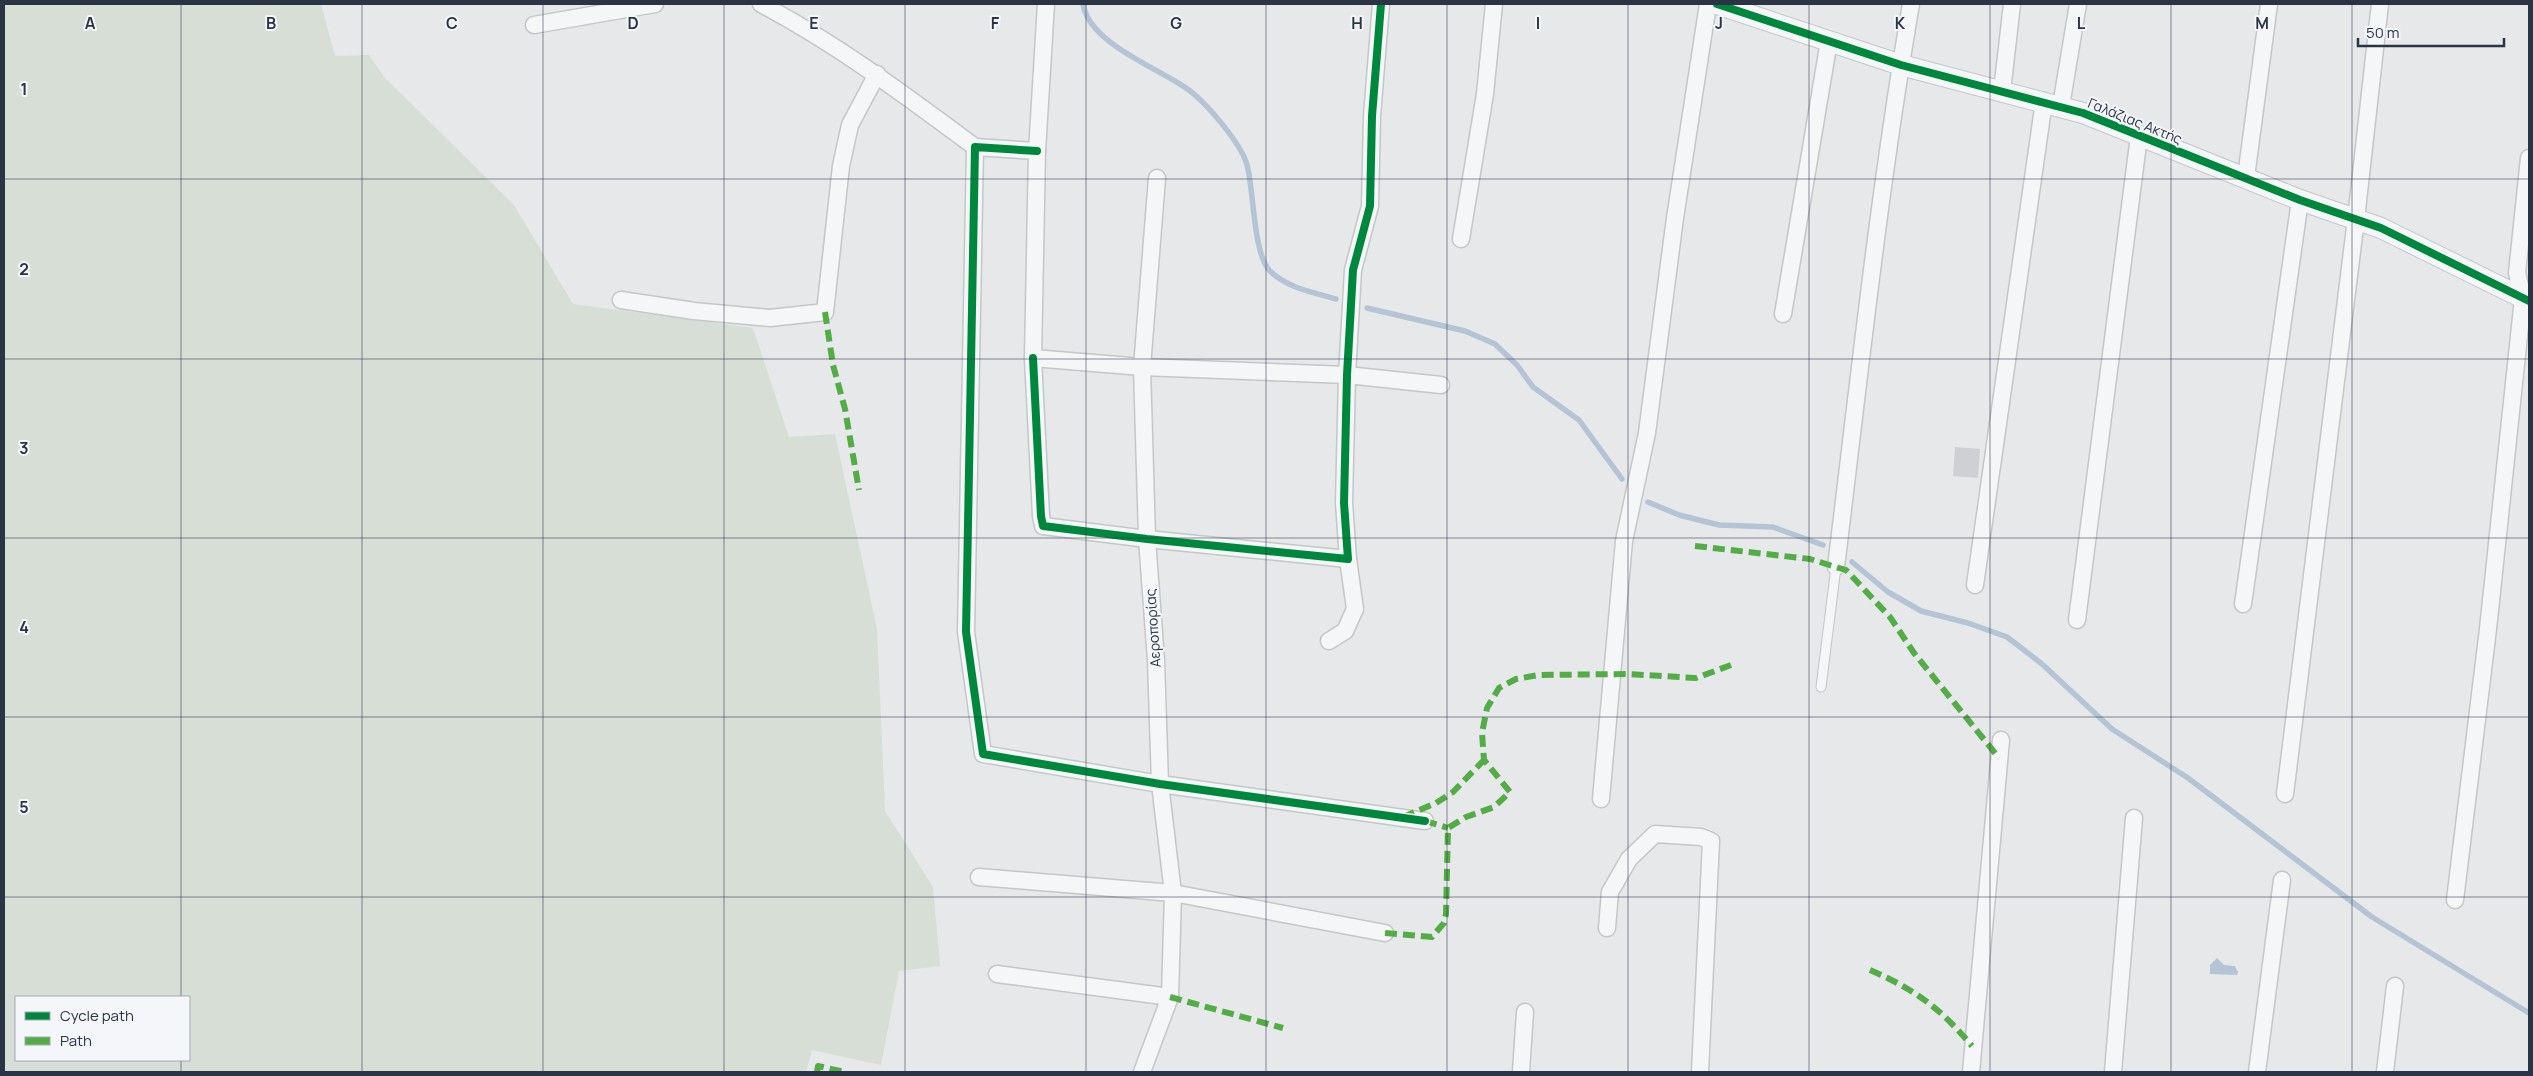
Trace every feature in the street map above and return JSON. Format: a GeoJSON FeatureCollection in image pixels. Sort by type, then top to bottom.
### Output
{"type":"FeatureCollection","features":[{"type":"Feature","properties":{"kind":"street"},"geometry":{"type":"LineString","coordinates":[[534,25],[655,4]]}},
{"type":"Feature","properties":{"kind":"street"},"geometry":{"type":"LineString","coordinates":[[761,4],[807,28],[877,74],[975,147],[1037,151]]}},
{"type":"Feature","properties":{"kind":"street"},"geometry":{"type":"LineString","coordinates":[[1046,4],[1037,151],[1033,358],[1041,516],[1044,526],[1147,539],[1348,559]]}},
{"type":"Feature","properties":{"kind":"street"},"geometry":{"type":"LineString","coordinates":[[1328,641],[1345,631],[1355,609],[1348,559],[1344,502],[1347,375],[1353,270],[1370,206],[1372,116],[1381,4]]}},
{"type":"Feature","properties":{"kind":"street"},"geometry":{"type":"LineString","coordinates":[[1461,239],[1485,94],[1494,4]]}},
{"type":"Feature","properties":{"kind":"street"},"geometry":{"type":"LineString","coordinates":[[1601,799],[1624,541],[1647,433],[1675,218],[1708,4]]}},
{"type":"Feature","properties":{"kind":"street","name":"Γαλάζιας Ακτής"},"geometry":{"type":"LineString","coordinates":[[1717,4],[1901,65],[2052,104],[2246,177],[2300,200],[2381,228],[2526,300]]}},
{"type":"Feature","properties":{"kind":"street"},"geometry":{"type":"LineString","coordinates":[[1836,567],[1866,316],[1901,65],[1912,4]]}},
{"type":"Feature","properties":{"kind":"street"},"geometry":{"type":"LineString","coordinates":[[2002,91],[2012,4]]}},
{"type":"Feature","properties":{"kind":"street"},"geometry":{"type":"LineString","coordinates":[[1975,585],[2052,104],[2078,4]]}},
{"type":"Feature","properties":{"kind":"street"},"geometry":{"type":"LineString","coordinates":[[2246,177],[2268,4]]}},
{"type":"Feature","properties":{"kind":"street"},"geometry":{"type":"LineString","coordinates":[[2285,794],[2356,219],[2380,4]]}},
{"type":"Feature","properties":{"kind":"street"},"geometry":{"type":"LineString","coordinates":[[1784,314],[1829,41]]}},
{"type":"Feature","properties":{"kind":"street"},"geometry":{"type":"LineString","coordinates":[[621,300],[694,311],[770,318],[825,312],[841,166],[850,124],[877,74]]}},
{"type":"Feature","properties":{"kind":"street"},"geometry":{"type":"LineString","coordinates":[[2077,620],[2139,136]]}},
{"type":"Feature","properties":{"kind":"street"},"geometry":{"type":"LineString","coordinates":[[975,147],[966,632],[983,754],[1160,784],[1424,821]]}},
{"type":"Feature","properties":{"kind":"street"},"geometry":{"type":"LineString","coordinates":[[2455,900],[2526,300],[2517,273],[2529,158]]}},
{"type":"Feature","properties":{"kind":"street","name":"Αεροπορίας"},"geometry":{"type":"LineString","coordinates":[[1142,1072],[1170,997],[1173,893],[1160,784],[1156,660],[1147,539],[1142,367],[1157,178]]}},
{"type":"Feature","properties":{"kind":"street"},"geometry":{"type":"LineString","coordinates":[[2243,604],[2300,200]]}},
{"type":"Feature","properties":{"kind":"street"},"geometry":{"type":"LineString","coordinates":[[1033,358],[1142,367],[1347,375],[1441,385]]}},
{"type":"Feature","properties":{"kind":"street"},"geometry":{"type":"LineString","coordinates":[[1980,1072],[1971,1072],[2001,740]]}},
{"type":"Feature","properties":{"kind":"street"},"geometry":{"type":"LineString","coordinates":[[2113,1072],[2134,818]]}},
{"type":"Feature","properties":{"kind":"street"},"geometry":{"type":"LineString","coordinates":[[1607,928],[1610,892],[1629,859],[1655,834],[1701,837],[1711,841],[1700,1072]]}},
{"type":"Feature","properties":{"kind":"street"},"geometry":{"type":"LineString","coordinates":[[980,877],[1173,893],[1385,933]]}},
{"type":"Feature","properties":{"kind":"street"},"geometry":{"type":"LineString","coordinates":[[2257,1072],[2282,880]]}},
{"type":"Feature","properties":{"kind":"street"},"geometry":{"type":"LineString","coordinates":[[997,974],[1170,997]]}},
{"type":"Feature","properties":{"kind":"street"},"geometry":{"type":"LineString","coordinates":[[2385,1072],[2395,986]]}},
{"type":"Feature","properties":{"kind":"street"},"geometry":{"type":"LineString","coordinates":[[1521,1072],[1525,1012]]}},
{"type":"Feature","properties":{"kind":"lane"},"geometry":{"type":"LineString","coordinates":[[1820,687],[1836,567]]}},
{"type":"Feature","properties":{"kind":"shaded area"},"geometry":{"type":"Polygon","coordinates":[[[4,4],[321,4],[335,56],[369,55],[384,77],[514,205],[573,304],[753,328],[789,437],[835,434],[877,629],[885,811],[933,887],[940,966],[899,971],[881,1065],[812,1050],[806,1072],[4,1072],[4,4]]]}},
{"type":"Feature","properties":{"kind":"water"},"geometry":{"type":"Polygon","coordinates":[[[2217,958],[2224,965],[2235,966],[2238,972],[2237,975],[2210,974],[2210,965],[2217,958]]]}},
{"type":"Feature","properties":{"kind":"building"},"geometry":{"type":"Polygon","coordinates":[[[1955,447],[1980,449],[1978,478],[1953,476],[1955,447]]]}},
{"type":"Feature","properties":{"kind":"waterway"},"geometry":{"type":"LineString","coordinates":[[1083,4],[1088,18],[1097,31],[1126,53],[1194,94],[1230,134],[1247,165],[1260,251],[1264,263],[1270,271],[1284,282],[1309,292],[1336,299]]}},
{"type":"Feature","properties":{"kind":"waterway"},"geometry":{"type":"LineString","coordinates":[[1367,308],[1465,331],[1495,344],[1517,365],[1533,387],[1579,420],[1622,479]]}},
{"type":"Feature","properties":{"kind":"waterway"},"geometry":{"type":"LineString","coordinates":[[1648,502],[1679,515],[1719,525],[1773,527],[1823,545]]}},
{"type":"Feature","properties":{"kind":"waterway"},"geometry":{"type":"LineString","coordinates":[[1852,562],[1888,592],[1921,611],[1968,623],[2007,637],[2042,664],[2112,729],[2188,778],[2372,917],[2529,1013]]}},
{"type":"Feature","properties":{"kind":"marked path"},"geometry":{"type":"LineString","coordinates":[[825,312],[833,365],[845,409],[859,490]]}},
{"type":"Feature","properties":{"kind":"marked path"},"geometry":{"type":"LineString","coordinates":[[1695,546],[1810,559],[1846,570],[1890,617],[1914,653],[1999,758]]}},
{"type":"Feature","properties":{"kind":"marked path"},"geometry":{"type":"LineString","coordinates":[[1385,933],[1432,937],[1444,923],[1446,914],[1448,828],[1466,817],[1494,807],[1510,792],[1484,760],[1482,733],[1487,708],[1499,688],[1516,679],[1539,675],[1627,674],[1696,678],[1731,665]]}},
{"type":"Feature","properties":{"kind":"marked path"},"geometry":{"type":"LineString","coordinates":[[1403,817],[1436,803],[1453,792],[1484,760]]}},
{"type":"Feature","properties":{"kind":"marked path"},"geometry":{"type":"LineString","coordinates":[[1425,821],[1448,828]]}},
{"type":"Feature","properties":{"kind":"marked path"},"geometry":{"type":"LineString","coordinates":[[1870,970],[1901,985],[1926,1001],[1949,1021],[1972,1046]]}},
{"type":"Feature","properties":{"kind":"marked path"},"geometry":{"type":"LineString","coordinates":[[1170,997],[1283,1028]]}},
{"type":"Feature","properties":{"kind":"marked path"},"geometry":{"type":"LineString","coordinates":[[817,1072],[818,1066],[845,1072]]}},
{"type":"Feature","properties":{"kind":"cycle path"},"geometry":{"type":"LineString","coordinates":[[1033,358],[1043,526],[1147,539],[1348,559],[1344,503],[1347,375],[1353,270],[1370,206],[1372,116],[1381,4]]}},
{"type":"Feature","properties":{"kind":"cycle path"},"geometry":{"type":"LineString","coordinates":[[1717,4],[1901,65],[2083,113],[2300,200],[2381,228],[2529,301]]}},
{"type":"Feature","properties":{"kind":"cycle path"},"geometry":{"type":"LineString","coordinates":[[1037,151],[975,147],[966,632],[983,754],[1160,784],[1425,821]]}}]}
